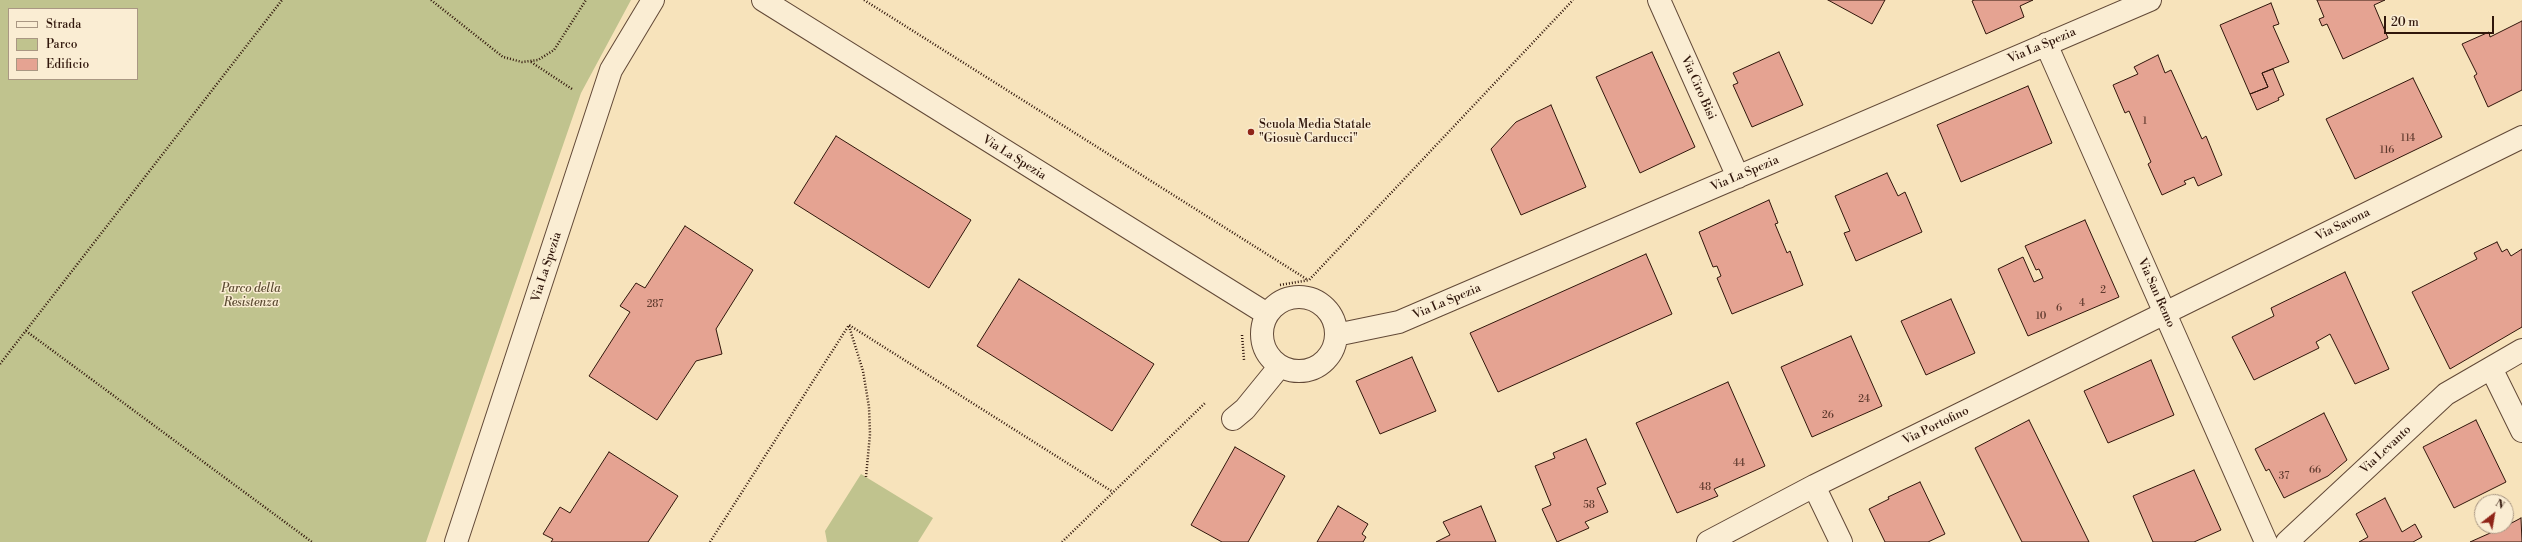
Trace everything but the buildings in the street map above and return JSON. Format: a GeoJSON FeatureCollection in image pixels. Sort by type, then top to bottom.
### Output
{"type":"FeatureCollection","features":[{"type":"Feature","properties":{"kind":"street","name":"Via La Spezia"},"geometry":{"type":"LineString","coordinates":[[456,542],[611,70],[653,0]]}},
{"type":"Feature","properties":{"kind":"street","name":"Via La Spezia"},"geometry":{"type":"LineString","coordinates":[[763,0],[1259,310]]}},
{"type":"Feature","properties":{"kind":"street","name":"Via Ciro Bisi"},"geometry":{"type":"LineString","coordinates":[[1659,0],[1738,177]]}},
{"type":"Feature","properties":{"kind":"street","name":"Via La Spezia"},"geometry":{"type":"LineString","coordinates":[[1336,334],[1399,322],[2150,0]]}},
{"type":"Feature","properties":{"kind":"street","name":"Via San Remo"},"geometry":{"type":"LineString","coordinates":[[2046,44],[2266,542]]}},
{"type":"Feature","properties":{"kind":"street","name":"Via Savona"},"geometry":{"type":"LineString","coordinates":[[2165,313],[2522,137]]}},
{"type":"Feature","properties":{"kind":"street"},"geometry":{"type":"LineString","coordinates":[[1299,297],[1315,300],[1324,308],[1333,320],[1336,334],[1331,352],[1322,363],[1308,370],[1291,370],[1280,366],[1268,355],[1263,344],[1259,310],[1284,300],[1299,297]]}},
{"type":"Feature","properties":{"kind":"street","name":"Via Portofino"},"geometry":{"type":"LineString","coordinates":[[1708,542],[1814,486],[2165,313]]}},
{"type":"Feature","properties":{"kind":"street","name":"Via Levanto"},"geometry":{"type":"LineString","coordinates":[[2287,542],[2446,394],[2522,350]]}},
{"type":"Feature","properties":{"kind":"street"},"geometry":{"type":"LineString","coordinates":[[1233,419],[1245,409],[1280,366]]}},
{"type":"Feature","properties":{"kind":"street"},"geometry":{"type":"LineString","coordinates":[[2491,368],[2522,431]]}},
{"type":"Feature","properties":{"kind":"street"},"geometry":{"type":"LineString","coordinates":[[1814,486],[1841,542]]}},
{"type":"Feature","properties":{"kind":"path"},"geometry":{"type":"LineString","coordinates":[[0,364],[282,0]]}},
{"type":"Feature","properties":{"kind":"path"},"geometry":{"type":"LineString","coordinates":[[431,0],[503,57],[522,62],[538,60],[554,50],[586,0]]}},
{"type":"Feature","properties":{"kind":"path"},"geometry":{"type":"LineString","coordinates":[[864,0],[1309,280]]}},
{"type":"Feature","properties":{"kind":"path"},"geometry":{"type":"LineString","coordinates":[[1244,365],[1241,326],[1259,310],[1263,288],[1309,280],[1573,0]]}},
{"type":"Feature","properties":{"kind":"path"},"geometry":{"type":"LineString","coordinates":[[531,61],[599,107]]}},
{"type":"Feature","properties":{"kind":"path"},"geometry":{"type":"LineString","coordinates":[[849,325],[863,371],[869,407],[870,434],[866,477]]}},
{"type":"Feature","properties":{"kind":"path"},"geometry":{"type":"LineString","coordinates":[[849,325],[1113,492]]}},
{"type":"Feature","properties":{"kind":"path"},"geometry":{"type":"LineString","coordinates":[[710,542],[849,325]]}},
{"type":"Feature","properties":{"kind":"path"},"geometry":{"type":"LineString","coordinates":[[26,331],[312,542]]}},
{"type":"Feature","properties":{"kind":"path"},"geometry":{"type":"LineString","coordinates":[[1062,542],[1210,398]]}},
{"type":"Feature","properties":{"kind":"green space","name":"Parco della Resistenza"},"geometry":{"type":"Polygon","coordinates":[[[0,0],[631,0],[581,93],[426,542],[0,542],[0,0]]]}},
{"type":"Feature","properties":{"kind":"green space"},"geometry":{"type":"Polygon","coordinates":[[[861,474],[933,518],[918,542],[827,542],[825,531],[861,474]]]}},
{"type":"Feature","properties":{"kind":"place","name":"Scuola Media Statale \"Giosuè Carducci\""},"geometry":{"type":"Point","coordinates":[1251,132]}}]}
